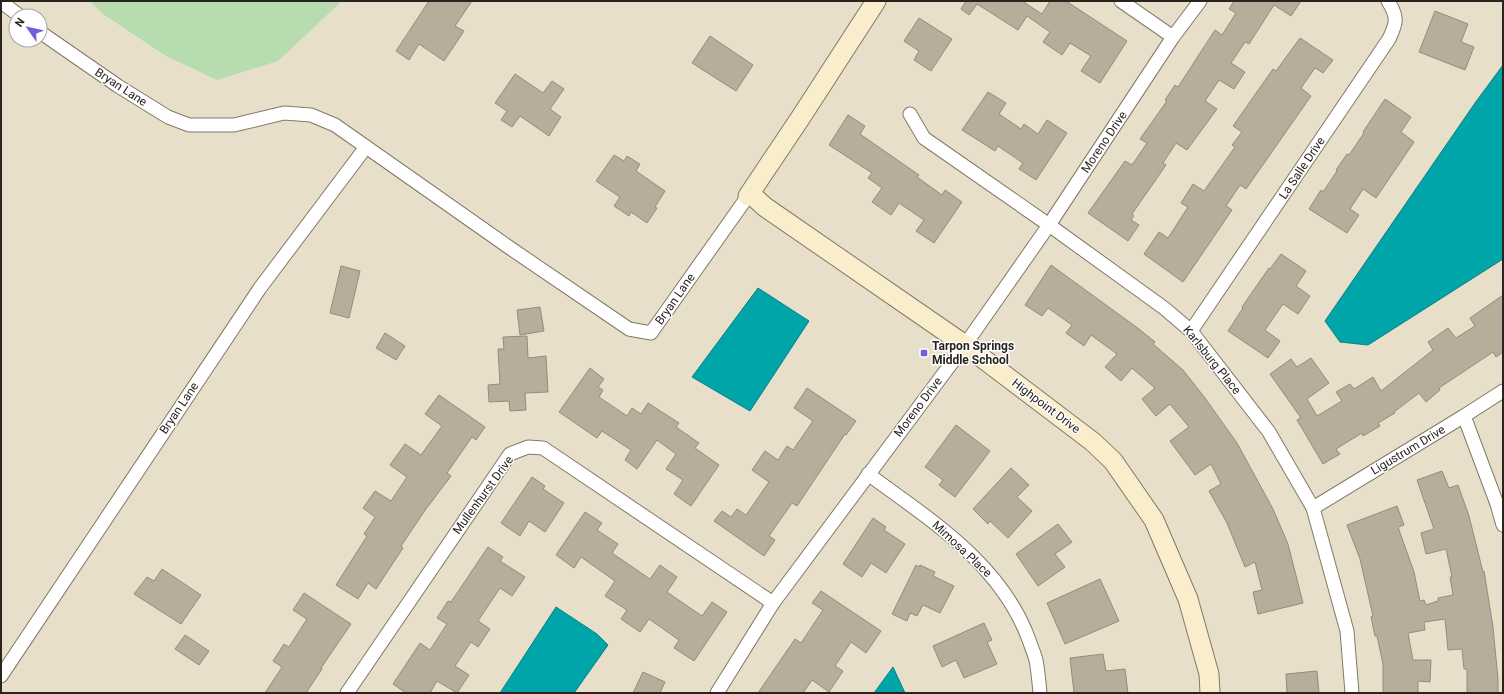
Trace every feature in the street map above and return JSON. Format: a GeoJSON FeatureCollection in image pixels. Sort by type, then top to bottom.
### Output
{"type":"FeatureCollection","features":[{"type":"Feature","properties":{"kind":"street","name":"Bryan Lane"},"geometry":{"type":"LineString","coordinates":[[48,38],[118,86],[168,117],[189,125],[234,125],[284,113],[311,115],[334,125],[629,329],[652,333],[748,196],[876,1]]}},
{"type":"Feature","properties":{"kind":"street"},"geometry":{"type":"LineString","coordinates":[[1121,1],[1173,37]]}},
{"type":"Feature","properties":{"kind":"street","name":"Moreno Drive"},"geometry":{"type":"LineString","coordinates":[[717,693],[772,603],[965,345],[1049,225],[1173,37],[1200,1]]}},
{"type":"Feature","properties":{"kind":"street","name":"La Salle Drive"},"geometry":{"type":"LineString","coordinates":[[1191,331],[1389,39],[1394,29],[1396,17],[1388,1]]}},
{"type":"Feature","properties":{"kind":"street"},"geometry":{"type":"LineString","coordinates":[[1,2],[9,8]]}},
{"type":"Feature","properties":{"kind":"street","name":"Karlsburg Place"},"geometry":{"type":"LineString","coordinates":[[910,114],[924,138],[1049,225],[1157,304],[1191,331],[1269,432],[1313,508],[1347,631],[1352,693]]}},
{"type":"Feature","properties":{"kind":"street","name":"Bryan Lane"},"geometry":{"type":"LineString","coordinates":[[1,676],[260,288],[366,147]]}},
{"type":"Feature","properties":{"kind":"street","name":"Highpoint Drive"},"geometry":{"type":"LineString","coordinates":[[748,196],[754,197],[765,207],[965,345],[1093,442],[1113,460],[1154,520],[1188,599],[1209,674],[1210,693]]}},
{"type":"Feature","properties":{"kind":"street","name":"Ligustrum Drive"},"geometry":{"type":"LineString","coordinates":[[1313,508],[1503,391]]}},
{"type":"Feature","properties":{"kind":"street"},"geometry":{"type":"LineString","coordinates":[[1464,416],[1497,504],[1503,525]]}},
{"type":"Feature","properties":{"kind":"street","name":"Mullenhurst Drive"},"geometry":{"type":"LineString","coordinates":[[347,693],[510,454],[528,447],[543,448],[772,603]]}},
{"type":"Feature","properties":{"kind":"street","name":"Mimosa Place"},"geometry":{"type":"LineString","coordinates":[[868,474],[946,532],[986,569],[1002,589],[1019,617],[1036,659],[1040,693]]}},
{"type":"Feature","properties":{"kind":"green space"},"geometry":{"type":"Polygon","coordinates":[[[90,1],[342,1],[278,61],[217,80],[166,56],[103,14],[90,1]]]}},
{"type":"Feature","properties":{"kind":"water"},"geometry":{"type":"Polygon","coordinates":[[[1503,65],[1503,259],[1368,345],[1340,342],[1325,321],[1475,103],[1503,65]]]}},
{"type":"Feature","properties":{"kind":"water"},"geometry":{"type":"Polygon","coordinates":[[[758,288],[809,321],[750,411],[692,377],[758,288]]]}},
{"type":"Feature","properties":{"kind":"water"},"geometry":{"type":"Polygon","coordinates":[[[556,607],[597,634],[608,645],[574,693],[500,693],[556,607]]]}},
{"type":"Feature","properties":{"kind":"water"},"geometry":{"type":"Polygon","coordinates":[[[893,667],[905,693],[874,693],[893,667]]]}},
{"type":"Feature","properties":{"kind":"building"},"geometry":{"type":"Polygon","coordinates":[[[429,1],[472,1],[455,26],[464,31],[444,61],[419,44],[409,60],[396,51],[429,1]]]}},
{"type":"Feature","properties":{"kind":"building"},"geometry":{"type":"Polygon","coordinates":[[[966,1],[1022,1],[1042,14],[1050,1],[1066,1],[1127,41],[1100,83],[1081,71],[1091,56],[1070,43],[1062,55],[1043,42],[1050,32],[1027,16],[1018,30],[977,4],[969,15],[961,9],[966,1]]]}},
{"type":"Feature","properties":{"kind":"building"},"geometry":{"type":"Polygon","coordinates":[[[1234,1],[1301,1],[1291,16],[1274,5],[1249,44],[1245,42],[1231,63],[1245,72],[1234,89],[1219,80],[1205,101],[1217,109],[1187,150],[1176,143],[1163,163],[1166,165],[1132,214],[1134,216],[1131,220],[1139,225],[1128,241],[1088,213],[1125,161],[1132,165],[1147,143],[1140,139],[1167,101],[1165,100],[1175,85],[1178,87],[1215,30],[1222,35],[1236,13],[1229,9],[1234,1]]]}},
{"type":"Feature","properties":{"kind":"building"},"geometry":{"type":"Polygon","coordinates":[[[1435,11],[1468,24],[1461,42],[1474,47],[1465,70],[1419,52],[1435,11]]]}},
{"type":"Feature","properties":{"kind":"building"},"geometry":{"type":"Polygon","coordinates":[[[919,18],[952,39],[931,71],[914,60],[919,51],[904,41],[919,18]]]}},
{"type":"Feature","properties":{"kind":"building"},"geometry":{"type":"Polygon","coordinates":[[[710,36],[753,65],[736,91],[692,63],[710,36]]]}},
{"type":"Feature","properties":{"kind":"building"},"geometry":{"type":"Polygon","coordinates":[[[1300,38],[1333,60],[1323,73],[1315,68],[1301,88],[1311,96],[1246,189],[1240,185],[1226,206],[1232,210],[1183,282],[1144,254],[1159,232],[1168,238],[1188,207],[1181,203],[1193,184],[1204,191],[1235,147],[1232,145],[1242,132],[1233,126],[1273,69],[1276,71],[1300,38]]]}},
{"type":"Feature","properties":{"kind":"building"},"geometry":{"type":"Polygon","coordinates":[[[515,74],[543,93],[552,81],[564,89],[550,109],[561,117],[549,136],[520,116],[512,127],[501,120],[507,111],[495,103],[515,74]]]}},
{"type":"Feature","properties":{"kind":"building"},"geometry":{"type":"Polygon","coordinates":[[[988,92],[1006,103],[999,114],[1021,129],[1024,124],[1038,134],[1047,120],[1067,133],[1036,180],[1019,169],[1023,163],[998,146],[995,151],[962,130],[988,92]]]}},
{"type":"Feature","properties":{"kind":"building"},"geometry":{"type":"Polygon","coordinates":[[[1385,99],[1411,117],[1401,132],[1414,142],[1376,198],[1363,189],[1350,209],[1359,215],[1347,233],[1309,209],[1321,190],[1323,192],[1347,154],[1349,155],[1385,99]]]}},
{"type":"Feature","properties":{"kind":"building"},"geometry":{"type":"Polygon","coordinates":[[[848,115],[865,126],[860,134],[919,175],[917,177],[942,195],[945,190],[962,202],[934,243],[916,231],[924,220],[899,203],[891,215],[872,202],[882,188],[868,178],[872,173],[829,145],[848,115]]]}},
{"type":"Feature","properties":{"kind":"building"},"geometry":{"type":"Polygon","coordinates":[[[614,155],[624,161],[627,156],[640,164],[636,171],[665,191],[655,207],[657,208],[647,223],[631,212],[629,216],[614,206],[620,197],[596,181],[614,155]]]}},
{"type":"Feature","properties":{"kind":"building"},"geometry":{"type":"Polygon","coordinates":[[[1281,254],[1306,271],[1296,286],[1310,296],[1298,314],[1283,304],[1265,330],[1280,341],[1268,358],[1228,331],[1243,308],[1242,307],[1269,268],[1270,269],[1281,254]]]}},
{"type":"Feature","properties":{"kind":"building"},"geometry":{"type":"Polygon","coordinates":[[[1051,265],[1155,342],[1153,344],[1183,370],[1205,398],[1237,443],[1273,509],[1288,544],[1303,603],[1258,614],[1253,592],[1262,590],[1255,562],[1245,567],[1227,523],[1209,491],[1221,484],[1211,464],[1195,475],[1170,441],[1189,427],[1170,404],[1156,416],[1142,399],[1155,388],[1132,368],[1121,381],[1105,367],[1117,354],[1091,335],[1084,346],[1066,333],[1072,325],[1048,308],[1042,316],[1025,305],[1051,265]]]}},
{"type":"Feature","properties":{"kind":"building"},"geometry":{"type":"Polygon","coordinates":[[[341,266],[360,271],[349,318],[330,313],[341,266]]]}},
{"type":"Feature","properties":{"kind":"building"},"geometry":{"type":"Polygon","coordinates":[[[1503,295],[1503,352],[1496,357],[1493,352],[1439,388],[1440,390],[1426,402],[1419,393],[1394,412],[1395,413],[1378,423],[1380,426],[1363,436],[1362,433],[1336,449],[1340,454],[1323,464],[1297,420],[1301,418],[1270,374],[1291,359],[1297,367],[1311,358],[1329,383],[1307,399],[1317,416],[1342,401],[1336,392],[1350,384],[1354,389],[1373,377],[1381,391],[1433,350],[1428,342],[1448,328],[1456,338],[1475,326],[1470,318],[1503,295]]]}},
{"type":"Feature","properties":{"kind":"building"},"geometry":{"type":"Polygon","coordinates":[[[540,307],[544,331],[520,335],[517,310],[540,307]]]}},
{"type":"Feature","properties":{"kind":"building"},"geometry":{"type":"Polygon","coordinates":[[[385,333],[405,346],[396,360],[376,348],[385,333]]]}},
{"type":"Feature","properties":{"kind":"building"},"geometry":{"type":"Polygon","coordinates":[[[527,336],[528,358],[546,356],[548,392],[525,393],[526,410],[510,411],[509,401],[489,402],[488,385],[500,384],[498,349],[504,349],[503,337],[527,336]]]}},
{"type":"Feature","properties":{"kind":"building"},"geometry":{"type":"Polygon","coordinates":[[[590,368],[604,379],[598,387],[603,390],[599,397],[627,416],[632,408],[641,414],[648,403],[679,423],[676,427],[699,443],[695,448],[719,465],[691,506],[674,494],[683,480],[666,469],[676,454],[657,440],[637,469],[625,460],[631,450],[602,431],[597,438],[559,412],[590,368]]]}},
{"type":"Feature","properties":{"kind":"building"},"geometry":{"type":"Polygon","coordinates":[[[807,388],[856,421],[846,435],[845,434],[797,506],[792,503],[769,536],[775,540],[764,556],[714,521],[722,511],[731,517],[737,509],[746,515],[769,482],[752,470],[765,451],[778,460],[787,446],[793,450],[813,421],[794,408],[807,388]]]}},
{"type":"Feature","properties":{"kind":"building"},"geometry":{"type":"Polygon","coordinates":[[[439,395],[485,427],[476,440],[472,437],[447,473],[451,476],[401,546],[403,548],[376,589],[368,583],[358,599],[336,585],[367,536],[364,534],[375,517],[363,508],[375,491],[391,501],[407,477],[390,465],[405,444],[421,455],[442,426],[425,414],[439,395]]]}},
{"type":"Feature","properties":{"kind":"building"},"geometry":{"type":"Polygon","coordinates":[[[956,425],[990,451],[955,497],[939,485],[943,480],[925,467],[956,425]]]}},
{"type":"Feature","properties":{"kind":"building"},"geometry":{"type":"Polygon","coordinates":[[[1011,468],[1029,485],[1017,497],[1032,511],[1008,538],[990,521],[988,524],[973,509],[1011,468]]]}},
{"type":"Feature","properties":{"kind":"building"},"geometry":{"type":"Polygon","coordinates":[[[1442,471],[1449,488],[1458,485],[1469,516],[1483,572],[1484,571],[1493,627],[1498,693],[1467,693],[1467,669],[1464,669],[1462,649],[1448,650],[1445,619],[1424,622],[1425,630],[1408,633],[1413,660],[1431,660],[1430,682],[1418,681],[1418,693],[1383,693],[1383,664],[1371,617],[1373,616],[1360,559],[1347,525],[1397,506],[1404,525],[1398,527],[1414,572],[1420,601],[1424,600],[1426,605],[1438,601],[1438,598],[1453,595],[1450,577],[1452,577],[1446,549],[1426,554],[1421,533],[1434,529],[1417,480],[1442,471]]]}},
{"type":"Feature","properties":{"kind":"building"},"geometry":{"type":"Polygon","coordinates":[[[532,477],[545,486],[543,489],[564,503],[545,532],[529,521],[520,536],[501,523],[532,477]]]}},
{"type":"Feature","properties":{"kind":"building"},"geometry":{"type":"Polygon","coordinates":[[[585,512],[602,523],[597,530],[618,544],[612,553],[650,579],[660,565],[677,577],[667,592],[702,616],[712,602],[727,612],[694,661],[674,648],[679,640],[649,619],[640,632],[621,619],[627,610],[605,596],[615,581],[581,557],[574,568],[556,555],[585,512]]]}},
{"type":"Feature","properties":{"kind":"building"},"geometry":{"type":"Polygon","coordinates":[[[873,518],[886,527],[884,530],[905,544],[886,573],[871,563],[862,577],[843,564],[873,518]]]}},
{"type":"Feature","properties":{"kind":"building"},"geometry":{"type":"Polygon","coordinates":[[[1058,524],[1072,542],[1055,554],[1065,567],[1038,586],[1016,554],[1058,524]]]}},
{"type":"Feature","properties":{"kind":"building"},"geometry":{"type":"Polygon","coordinates":[[[488,547],[503,557],[500,561],[525,577],[512,596],[500,588],[478,621],[490,629],[478,647],[471,642],[455,666],[469,675],[457,693],[437,681],[430,693],[406,693],[393,684],[420,643],[430,650],[447,624],[437,618],[448,601],[451,602],[488,547]]]}},
{"type":"Feature","properties":{"kind":"building"},"geometry":{"type":"Polygon","coordinates":[[[916,565],[919,567],[920,565],[935,572],[933,576],[954,586],[940,613],[923,605],[917,616],[910,613],[907,621],[892,614],[916,565]]]}},
{"type":"Feature","properties":{"kind":"building"},"geometry":{"type":"Polygon","coordinates":[[[162,569],[201,595],[181,624],[134,594],[147,577],[154,581],[162,569]]]}},
{"type":"Feature","properties":{"kind":"building"},"geometry":{"type":"Polygon","coordinates":[[[1100,579],[1119,621],[1065,644],[1047,603],[1100,579]]]}},
{"type":"Feature","properties":{"kind":"building"},"geometry":{"type":"Polygon","coordinates":[[[821,591],[881,631],[866,653],[851,642],[835,666],[843,671],[829,692],[812,680],[803,693],[758,693],[795,639],[801,643],[823,610],[812,603],[821,591]]]}},
{"type":"Feature","properties":{"kind":"building"},"geometry":{"type":"Polygon","coordinates":[[[304,593],[351,624],[306,693],[265,693],[282,667],[273,661],[284,644],[289,647],[307,619],[293,610],[304,593]]]}},
{"type":"Feature","properties":{"kind":"building"},"geometry":{"type":"Polygon","coordinates":[[[984,623],[992,640],[987,642],[997,664],[964,678],[956,660],[942,667],[933,646],[984,623]]]}},
{"type":"Feature","properties":{"kind":"building"},"geometry":{"type":"Polygon","coordinates":[[[185,635],[209,651],[199,665],[175,649],[185,635]]]}},
{"type":"Feature","properties":{"kind":"building"},"geometry":{"type":"Polygon","coordinates":[[[1103,654],[1106,671],[1125,669],[1128,693],[1074,693],[1070,658],[1103,654]]]}},
{"type":"Feature","properties":{"kind":"building"},"geometry":{"type":"Polygon","coordinates":[[[1317,671],[1319,693],[1287,693],[1286,674],[1317,671]]]}},
{"type":"Feature","properties":{"kind":"building"},"geometry":{"type":"Polygon","coordinates":[[[643,672],[665,682],[660,693],[633,693],[643,672]]]}},
{"type":"Feature","properties":{"kind":"place","name":"Tarpon Springs Middle School"},"geometry":{"type":"Point","coordinates":[924,353]}}]}
